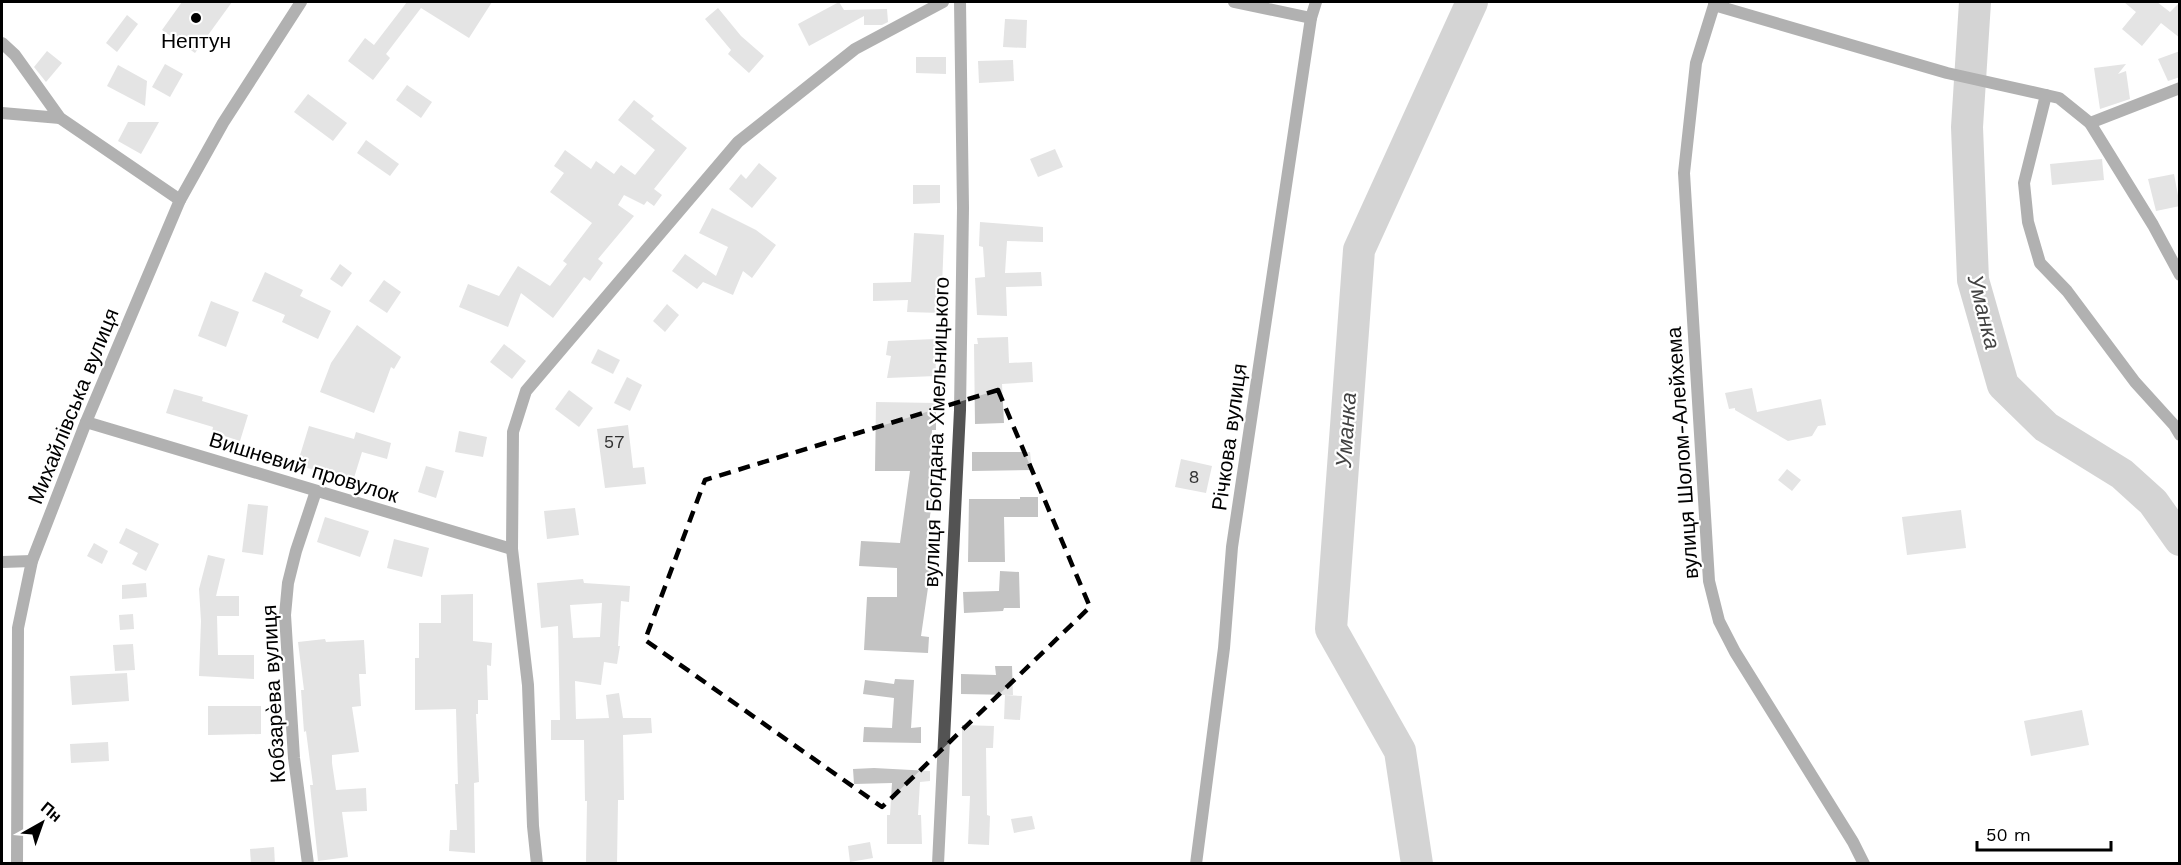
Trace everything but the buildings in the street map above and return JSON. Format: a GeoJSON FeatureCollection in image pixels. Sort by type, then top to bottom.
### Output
{"type":"FeatureCollection","features":[{"type":"Feature","properties":{"kind":"street","name":"Михайлівська вулиця"},"geometry":{"type":"LineString","coordinates":[[17,864],[18,628],[32,561],[86,422],[180,200],[223,123],[300,2]]}},
{"type":"Feature","properties":{"kind":"street"},"geometry":{"type":"LineString","coordinates":[[537,864],[533,826],[528,685],[512,549],[513,432],[526,391],[738,142],[855,49],[943,2]]}},
{"type":"Feature","properties":{"kind":"street","name":"вулиця Богдана Хмельницького"},"geometry":{"type":"LineString","coordinates":[[938,864],[960,410],[963,208],[960,2]]}},
{"type":"Feature","properties":{"kind":"street"},"geometry":{"type":"LineString","coordinates":[[1234,2],[1311,18]]}},
{"type":"Feature","properties":{"kind":"street","name":"Річкова вулиця"},"geometry":{"type":"LineString","coordinates":[[1196,864],[1224,648],[1232,548],[1311,18],[1316,2]]}},
{"type":"Feature","properties":{"kind":"street"},"geometry":{"type":"LineString","coordinates":[[1714,3],[1947,73],[2059,98],[2090,123],[2153,225],[2180,275]]}},
{"type":"Feature","properties":{"kind":"street","name":"вулиця Шолом-Алейхема"},"geometry":{"type":"LineString","coordinates":[[1714,3],[1696,63],[1684,173],[1709,580],[1719,621],[1735,652],[1853,842],[1864,864]]}},
{"type":"Feature","properties":{"kind":"street"},"geometry":{"type":"LineString","coordinates":[[2,43],[15,55],[60,118],[180,200]]}},
{"type":"Feature","properties":{"kind":"street"},"geometry":{"type":"LineString","coordinates":[[2090,123],[2180,88]]}},
{"type":"Feature","properties":{"kind":"street"},"geometry":{"type":"LineString","coordinates":[[2046,95],[2024,183],[2028,222],[2040,263],[2067,291],[2135,382],[2174,425],[2180,435]]}},
{"type":"Feature","properties":{"kind":"street"},"geometry":{"type":"LineString","coordinates":[[2,113],[60,118]]}},
{"type":"Feature","properties":{"kind":"street","name":"Вишневий провулок"},"geometry":{"type":"LineString","coordinates":[[86,422],[512,549]]}},
{"type":"Feature","properties":{"kind":"street","name":"Кобзарèва вулиця"},"geometry":{"type":"LineString","coordinates":[[308,864],[294,758],[285,615],[288,583],[316,491]]}},
{"type":"Feature","properties":{"kind":"street"},"geometry":{"type":"LineString","coordinates":[[2,562],[32,561]]}},
{"type":"Feature","properties":{"kind":"highlighted area"},"geometry":{"type":"Polygon","coordinates":[[[998,390],[1090,607],[882,807],[645,640],[705,480],[998,390]]]}},
{"type":"Feature","properties":{"kind":"waterway","name":"Уманка"},"geometry":{"type":"LineString","coordinates":[[1417,864],[1400,751],[1331,629],[1359,250],[1472,2]]}},
{"type":"Feature","properties":{"kind":"waterway","name":"Уманка"},"geometry":{"type":"LineString","coordinates":[[1975,2],[1967,127],[1973,280],[2003,385],[2046,427],[2122,474],[2153,502],[2180,540]]}},
{"type":"Feature","properties":{"kind":"place","name":"Нептун"},"geometry":{"type":"Point","coordinates":[196,18]}}]}
